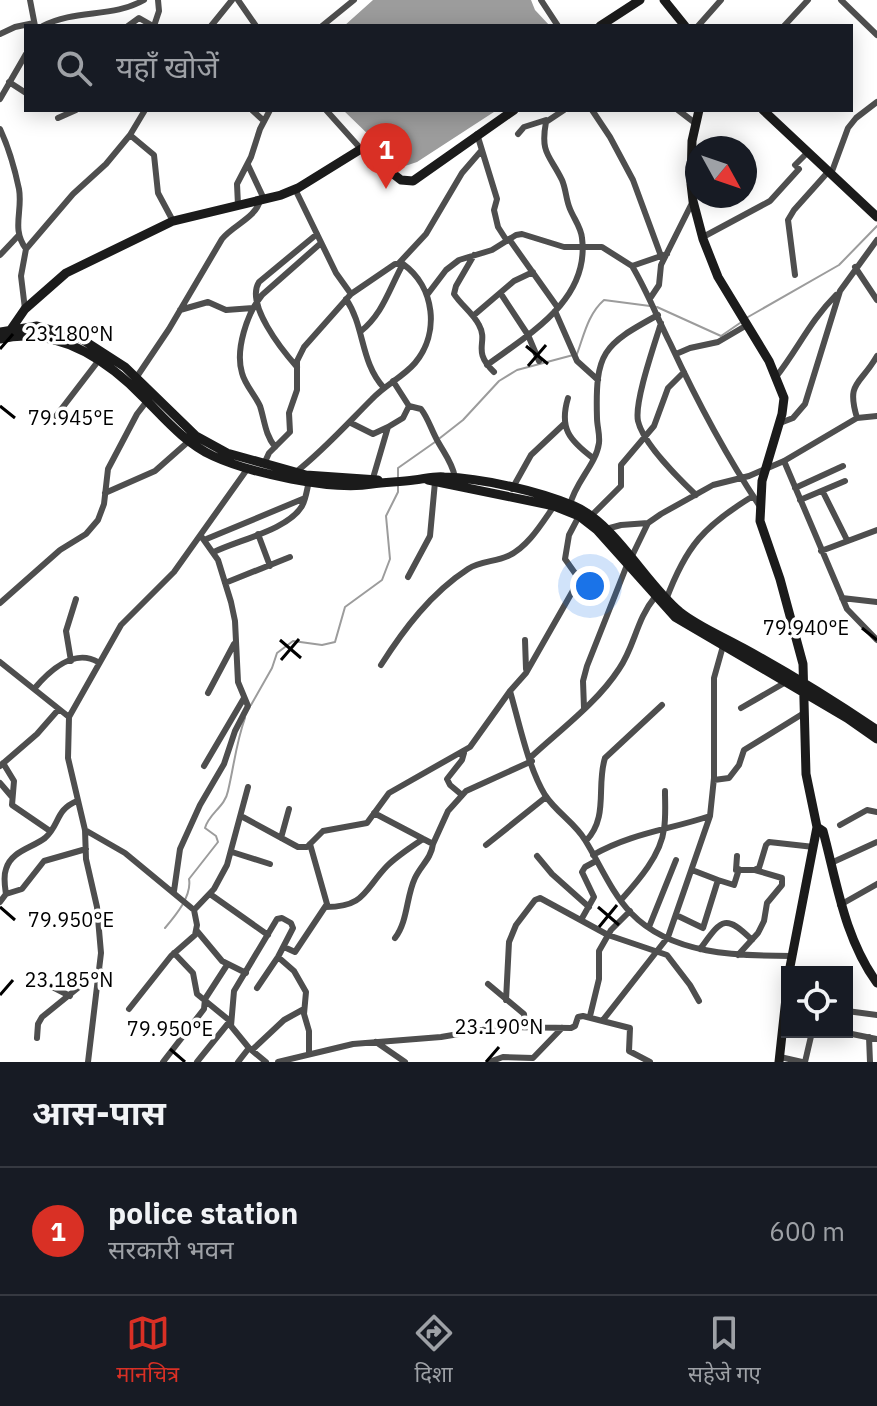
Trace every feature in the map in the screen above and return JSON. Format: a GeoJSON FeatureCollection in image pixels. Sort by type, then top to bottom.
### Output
{"type":"FeatureCollection","features":[{"type":"Feature","properties":{"kind":"street"},"geometry":{"type":"LineString","coordinates":[[30,0],[34,24]]}},
{"type":"Feature","properties":{"kind":"street"},"geometry":{"type":"LineString","coordinates":[[47,24],[62,17],[133,6],[144,0]]}},
{"type":"Feature","properties":{"kind":"street"},"geometry":{"type":"LineString","coordinates":[[154,24],[159,11],[158,0]]}},
{"type":"Feature","properties":{"kind":"street"},"geometry":{"type":"LineString","coordinates":[[213,24],[235,0],[254,24]]}},
{"type":"Feature","properties":{"kind":"street"},"geometry":{"type":"LineString","coordinates":[[324,24],[342,3],[354,0]]}},
{"type":"Feature","properties":{"kind":"street"},"geometry":{"type":"LineString","coordinates":[[541,0],[557,24]]}},
{"type":"Feature","properties":{"kind":"street"},"geometry":{"type":"LineString","coordinates":[[603,24],[640,0]]}},
{"type":"Feature","properties":{"kind":"street"},"geometry":{"type":"LineString","coordinates":[[664,0],[683,24]]}},
{"type":"Feature","properties":{"kind":"street"},"geometry":{"type":"LineString","coordinates":[[700,24],[721,0]]}},
{"type":"Feature","properties":{"kind":"street"},"geometry":{"type":"LineString","coordinates":[[786,24],[808,0]]}},
{"type":"Feature","properties":{"kind":"street"},"geometry":{"type":"LineString","coordinates":[[844,1],[877,35]]}},
{"type":"Feature","properties":{"kind":"street"},"geometry":{"type":"LineString","coordinates":[[133,6],[139,18],[150,24]]}},
{"type":"Feature","properties":{"kind":"street"},"geometry":{"type":"LineString","coordinates":[[131,24],[139,18]]}},
{"type":"Feature","properties":{"kind":"street"},"geometry":{"type":"LineString","coordinates":[[0,34],[24,26]]}},
{"type":"Feature","properties":{"kind":"street"},"geometry":{"type":"LineString","coordinates":[[0,99],[24,57]]}},
{"type":"Feature","properties":{"kind":"street"},"geometry":{"type":"LineString","coordinates":[[9,82],[24,92]]}},
{"type":"Feature","properties":{"kind":"street"},"geometry":{"type":"LineString","coordinates":[[795,275],[788,220],[829,174],[848,128],[877,102]]}},
{"type":"Feature","properties":{"kind":"street"},"geometry":{"type":"LineString","coordinates":[[58,118],[72,112]]}},
{"type":"Feature","properties":{"kind":"street"},"geometry":{"type":"LineString","coordinates":[[25,309],[21,276],[26,249],[73,194],[106,164],[144,112]]}},
{"type":"Feature","properties":{"kind":"street"},"geometry":{"type":"LineString","coordinates":[[254,112],[264,121]]}},
{"type":"Feature","properties":{"kind":"street"},"geometry":{"type":"LineString","coordinates":[[238,205],[237,184],[269,112]]}},
{"type":"Feature","properties":{"kind":"street"},"geometry":{"type":"LineString","coordinates":[[328,112],[361,149],[407,182],[420,177],[511,112]]}},
{"type":"Feature","properties":{"kind":"street"},"geometry":{"type":"LineString","coordinates":[[518,134],[524,127],[560,112]]}},
{"type":"Feature","properties":{"kind":"street"},"geometry":{"type":"LineString","coordinates":[[593,112],[629,170],[664,255]]}},
{"type":"Feature","properties":{"kind":"street"},"geometry":{"type":"LineString","coordinates":[[681,112],[695,123]]}},
{"type":"Feature","properties":{"kind":"street"},"geometry":{"type":"LineString","coordinates":[[693,136],[698,112]]}},
{"type":"Feature","properties":{"kind":"street"},"geometry":{"type":"LineString","coordinates":[[765,112],[877,216]]}},
{"type":"Feature","properties":{"kind":"street"},"geometry":{"type":"LineString","coordinates":[[487,365],[557,309],[576,283],[582,246],[579,228],[570,210],[563,182],[545,152],[548,119]]}},
{"type":"Feature","properties":{"kind":"street"},"geometry":{"type":"LineString","coordinates":[[0,129],[19,190],[18,236],[26,249]]}},
{"type":"Feature","properties":{"kind":"street"},"geometry":{"type":"LineString","coordinates":[[477,134],[497,199],[494,210],[498,227],[557,309],[569,348],[577,361],[598,380]]}},
{"type":"Feature","properties":{"kind":"street"},"geometry":{"type":"LineString","coordinates":[[130,135],[154,155],[158,193],[173,221]]}},
{"type":"Feature","properties":{"kind":"street"},"geometry":{"type":"LineString","coordinates":[[4,335],[25,309],[66,273],[173,221],[295,189],[361,149]]}},
{"type":"Feature","properties":{"kind":"street"},"geometry":{"type":"LineString","coordinates":[[264,464],[290,432],[289,413],[297,390],[297,367],[304,347],[348,297],[401,263],[426,234],[462,173],[481,151]]}},
{"type":"Feature","properties":{"kind":"street"},"geometry":{"type":"LineString","coordinates":[[703,237],[770,201],[799,169],[795,165],[807,153]]}},
{"type":"Feature","properties":{"kind":"street"},"geometry":{"type":"LineString","coordinates":[[248,165],[263,199]]}},
{"type":"Feature","properties":{"kind":"street"},"geometry":{"type":"LineString","coordinates":[[295,189],[348,297],[367,364],[384,388]]}},
{"type":"Feature","properties":{"kind":"street"},"geometry":{"type":"LineString","coordinates":[[136,378],[222,239],[255,212],[263,199]]}},
{"type":"Feature","properties":{"kind":"street"},"geometry":{"type":"LineString","coordinates":[[652,299],[659,285],[664,255],[689,208]]}},
{"type":"Feature","properties":{"kind":"street"},"geometry":{"type":"LineString","coordinates":[[695,208],[718,277],[769,361],[784,398],[759,505],[765,539],[800,649],[806,774],[817,827],[790,966]]}},
{"type":"Feature","properties":{"kind":"street"},"geometry":{"type":"LineString","coordinates":[[275,447],[265,431],[260,407],[241,371],[244,337],[255,305],[254,291],[259,282],[317,234]]}},
{"type":"Feature","properties":{"kind":"street"},"geometry":{"type":"LineString","coordinates":[[427,295],[446,270],[459,260],[492,250],[516,235],[527,234],[564,247],[602,247],[632,266],[652,299],[727,457],[759,505]]}},
{"type":"Feature","properties":{"kind":"street"},"geometry":{"type":"LineString","coordinates":[[0,255],[18,236]]}},
{"type":"Feature","properties":{"kind":"street"},"geometry":{"type":"LineString","coordinates":[[776,377],[809,325],[839,293],[877,240]]}},
{"type":"Feature","properties":{"kind":"street"},"geometry":{"type":"LineString","coordinates":[[180,310],[208,302],[226,310],[255,305],[321,243]]}},
{"type":"Feature","properties":{"kind":"street"},"geometry":{"type":"LineString","coordinates":[[474,255],[454,292],[456,299],[481,329],[481,352],[494,372]]}},
{"type":"Feature","properties":{"kind":"street"},"geometry":{"type":"LineString","coordinates":[[632,266],[664,255]]}},
{"type":"Feature","properties":{"kind":"street"},"geometry":{"type":"LineString","coordinates":[[296,472],[416,361],[425,347],[431,324],[427,295],[418,278],[401,263]]}},
{"type":"Feature","properties":{"kind":"street"},"geometry":{"type":"LineString","coordinates":[[360,332],[386,302],[401,263]]}},
{"type":"Feature","properties":{"kind":"street"},"geometry":{"type":"LineString","coordinates":[[855,267],[877,300]]}},
{"type":"Feature","properties":{"kind":"street"},"geometry":{"type":"LineString","coordinates":[[473,316],[520,277],[533,272]]}},
{"type":"Feature","properties":{"kind":"street"},"geometry":{"type":"LineString","coordinates":[[780,423],[793,418],[809,396],[839,293]]}},
{"type":"Feature","properties":{"kind":"street"},"geometry":{"type":"LineString","coordinates":[[501,294],[528,335],[539,361]]}},
{"type":"Feature","properties":{"kind":"street"},"geometry":{"type":"LineString","coordinates":[[255,305],[278,345],[297,367]]}},
{"type":"Feature","properties":{"kind":"street"},"geometry":{"type":"LineString","coordinates":[[570,505],[576,485],[599,442],[598,380],[602,362],[612,344],[659,317]]}},
{"type":"Feature","properties":{"kind":"street"},"geometry":{"type":"LineString","coordinates":[[659,317],[637,417],[645,436],[668,468],[696,495]]}},
{"type":"Feature","properties":{"kind":"street"},"geometry":{"type":"LineString","coordinates":[[676,354],[718,342],[744,321]]}},
{"type":"Feature","properties":{"kind":"street"},"geometry":{"type":"LineString","coordinates":[[4,335],[37,326],[80,338],[136,378],[196,436],[250,465],[264,464],[296,472],[381,480],[455,477],[570,505],[591,516],[606,529],[655,597],[675,617],[786,682],[804,688],[877,739]]}},
{"type":"Feature","properties":{"kind":"street"},"geometry":{"type":"LineString","coordinates":[[4,335],[52,338],[99,360],[189,441],[212,455],[309,481],[372,484],[381,480]]}},
{"type":"Feature","properties":{"kind":"street"},"geometry":{"type":"LineString","coordinates":[[857,418],[853,390],[877,356]]}},
{"type":"Feature","properties":{"kind":"street"},"geometry":{"type":"LineString","coordinates":[[56,416],[99,360]]}},
{"type":"Feature","properties":{"kind":"street"},"geometry":{"type":"LineString","coordinates":[[588,371],[602,362]]}},
{"type":"Feature","properties":{"kind":"street"},"geometry":{"type":"LineString","coordinates":[[591,516],[621,486],[621,465],[654,426],[668,388],[684,372]]}},
{"type":"Feature","properties":{"kind":"street"},"geometry":{"type":"LineString","coordinates":[[393,381],[409,406],[421,409],[426,416],[435,438],[452,463],[455,477]]}},
{"type":"Feature","properties":{"kind":"street"},"geometry":{"type":"LineString","coordinates":[[568,398],[564,424],[576,444],[593,458]]}},
{"type":"Feature","properties":{"kind":"street"},"geometry":{"type":"LineString","coordinates":[[0,603],[60,550],[86,534],[102,512],[108,469],[147,401]]}},
{"type":"Feature","properties":{"kind":"street"},"geometry":{"type":"LineString","coordinates":[[351,423],[373,434],[403,418],[409,406]]}},
{"type":"Feature","properties":{"kind":"street"},"geometry":{"type":"LineString","coordinates":[[606,529],[648,523],[721,482],[741,479],[784,461],[857,418],[877,416]]}},
{"type":"Feature","properties":{"kind":"street"},"geometry":{"type":"LineString","coordinates":[[512,489],[531,455],[564,424]]}},
{"type":"Feature","properties":{"kind":"street"},"geometry":{"type":"LineString","coordinates":[[381,480],[388,427]]}},
{"type":"Feature","properties":{"kind":"street"},"geometry":{"type":"LineString","coordinates":[[105,493],[155,471],[189,441]]}},
{"type":"Feature","properties":{"kind":"street"},"geometry":{"type":"LineString","coordinates":[[784,461],[842,598],[856,620],[877,640]]}},
{"type":"Feature","properties":{"kind":"street"},"geometry":{"type":"LineString","coordinates":[[88,1062],[101,953],[85,830],[68,758],[69,717],[121,625],[165,583],[202,538],[250,465]]}},
{"type":"Feature","properties":{"kind":"street"},"geometry":{"type":"LineString","coordinates":[[795,488],[843,466]]}},
{"type":"Feature","properties":{"kind":"street"},"geometry":{"type":"LineString","coordinates":[[430,480],[554,506],[579,516],[597,530],[666,600],[703,626],[877,730]]}},
{"type":"Feature","properties":{"kind":"street"},"geometry":{"type":"LineString","coordinates":[[408,577],[430,536],[430,480]]}},
{"type":"Feature","properties":{"kind":"street"},"geometry":{"type":"LineString","coordinates":[[214,552],[289,519],[302,506],[309,481]]}},
{"type":"Feature","properties":{"kind":"street"},"geometry":{"type":"LineString","coordinates":[[800,500],[845,481]]}},
{"type":"Feature","properties":{"kind":"street"},"geometry":{"type":"LineString","coordinates":[[823,492],[847,540]]}},
{"type":"Feature","properties":{"kind":"street"},"geometry":{"type":"LineString","coordinates":[[666,600],[692,544],[727,512],[753,496]]}},
{"type":"Feature","properties":{"kind":"street"},"geometry":{"type":"LineString","coordinates":[[202,538],[305,498]]}},
{"type":"Feature","properties":{"kind":"street"},"geometry":{"type":"LineString","coordinates":[[381,665],[415,617],[443,589],[469,568],[516,551],[554,506]]}},
{"type":"Feature","properties":{"kind":"street"},"geometry":{"type":"LineString","coordinates":[[462,795],[447,779],[526,673],[578,581],[565,559],[569,535],[579,516]]}},
{"type":"Feature","properties":{"kind":"street"},"geometry":{"type":"LineString","coordinates":[[584,708],[583,681],[587,666],[648,523]]}},
{"type":"Feature","properties":{"kind":"street"},"geometry":{"type":"LineString","coordinates":[[821,551],[877,530]]}},
{"type":"Feature","properties":{"kind":"street"},"geometry":{"type":"LineString","coordinates":[[258,534],[270,566]]}},
{"type":"Feature","properties":{"kind":"street"},"geometry":{"type":"LineString","coordinates":[[174,891],[180,849],[200,805],[224,764],[235,731],[247,710],[238,682],[235,621],[214,552],[202,538]]}},
{"type":"Feature","properties":{"kind":"street"},"geometry":{"type":"LineString","coordinates":[[225,583],[290,557]]}},
{"type":"Feature","properties":{"kind":"street"},"geometry":{"type":"LineString","coordinates":[[395,938],[402,926],[415,877],[428,860],[445,817],[472,787],[531,759],[584,708],[617,672],[640,619],[655,597]]}},
{"type":"Feature","properties":{"kind":"street"},"geometry":{"type":"LineString","coordinates":[[842,598],[877,602]]}},
{"type":"Feature","properties":{"kind":"street"},"geometry":{"type":"LineString","coordinates":[[71,661],[66,631],[76,599]]}},
{"type":"Feature","properties":{"kind":"street"},"geometry":{"type":"LineString","coordinates":[[525,640],[526,673]]}},
{"type":"Feature","properties":{"kind":"street"},"geometry":{"type":"LineString","coordinates":[[208,693],[236,641]]}},
{"type":"Feature","properties":{"kind":"street"},"geometry":{"type":"LineString","coordinates":[[603,1020],[668,937],[710,816],[714,780],[714,678],[723,646]]}},
{"type":"Feature","properties":{"kind":"street"},"geometry":{"type":"LineString","coordinates":[[34,689],[54,668],[90,657],[98,662]]}},
{"type":"Feature","properties":{"kind":"street"},"geometry":{"type":"LineString","coordinates":[[0,662],[69,717]]}},
{"type":"Feature","properties":{"kind":"street"},"geometry":{"type":"LineString","coordinates":[[741,708],[786,682]]}},
{"type":"Feature","properties":{"kind":"street"},"geometry":{"type":"LineString","coordinates":[[510,691],[546,797],[586,841],[630,911],[649,927],[700,949],[738,955],[791,956]]}},
{"type":"Feature","properties":{"kind":"street"},"geometry":{"type":"LineString","coordinates":[[204,766],[244,698]]}},
{"type":"Feature","properties":{"kind":"street"},"geometry":{"type":"LineString","coordinates":[[586,841],[595,831],[600,817],[605,758],[662,705]]}},
{"type":"Feature","properties":{"kind":"street"},"geometry":{"type":"LineString","coordinates":[[50,831],[15,808],[12,797],[14,781],[2,764],[37,734],[58,710]]}},
{"type":"Feature","properties":{"kind":"street"},"geometry":{"type":"LineString","coordinates":[[714,780],[729,778],[739,765],[744,750],[804,713]]}},
{"type":"Feature","properties":{"kind":"street"},"geometry":{"type":"LineString","coordinates":[[241,816],[298,847],[310,844],[323,831],[367,823],[389,793],[464,753]]}},
{"type":"Feature","properties":{"kind":"street"},"geometry":{"type":"LineString","coordinates":[[0,783],[12,797]]}},
{"type":"Feature","properties":{"kind":"street"},"geometry":{"type":"LineString","coordinates":[[194,910],[210,894],[232,852],[248,787]]}},
{"type":"Feature","properties":{"kind":"street"},"geometry":{"type":"LineString","coordinates":[[621,900],[653,858],[664,831],[665,791]]}},
{"type":"Feature","properties":{"kind":"street"},"geometry":{"type":"LineString","coordinates":[[486,845],[546,797]]}},
{"type":"Feature","properties":{"kind":"street"},"geometry":{"type":"LineString","coordinates":[[6,894],[8,865],[19,852],[45,837],[63,807],[77,801]]}},
{"type":"Feature","properties":{"kind":"street"},"geometry":{"type":"LineString","coordinates":[[281,838],[289,809]]}},
{"type":"Feature","properties":{"kind":"street"},"geometry":{"type":"LineString","coordinates":[[840,825],[867,810],[877,812]]}},
{"type":"Feature","properties":{"kind":"street"},"geometry":{"type":"LineString","coordinates":[[374,813],[433,844]]}},
{"type":"Feature","properties":{"kind":"street"},"geometry":{"type":"LineString","coordinates":[[581,920],[594,895],[582,872],[595,858],[632,836],[664,831],[710,816]]}},
{"type":"Feature","properties":{"kind":"street"},"geometry":{"type":"LineString","coordinates":[[817,827],[823,831],[840,905],[860,954],[877,983]]}},
{"type":"Feature","properties":{"kind":"street"},"geometry":{"type":"LineString","coordinates":[[85,830],[125,853],[174,891],[194,910],[197,931],[227,965],[246,973]]}},
{"type":"Feature","properties":{"kind":"street"},"geometry":{"type":"LineString","coordinates":[[326,907],[344,906],[361,899],[386,867],[423,839]]}},
{"type":"Feature","properties":{"kind":"street"},"geometry":{"type":"LineString","coordinates":[[755,870],[759,868],[769,842],[814,847]]}},
{"type":"Feature","properties":{"kind":"street"},"geometry":{"type":"LineString","coordinates":[[831,863],[877,842]]}},
{"type":"Feature","properties":{"kind":"street"},"geometry":{"type":"LineString","coordinates":[[284,947],[295,952],[326,907],[327,897],[310,844]]}},
{"type":"Feature","properties":{"kind":"street"},"geometry":{"type":"LineString","coordinates":[[0,902],[6,894],[22,889],[44,861],[86,849]]}},
{"type":"Feature","properties":{"kind":"street"},"geometry":{"type":"LineString","coordinates":[[232,852],[270,864]]}},
{"type":"Feature","properties":{"kind":"street"},"geometry":{"type":"LineString","coordinates":[[537,856],[558,880],[589,907]]}},
{"type":"Feature","properties":{"kind":"street"},"geometry":{"type":"LineString","coordinates":[[737,856],[736,870],[755,870],[782,878],[782,885],[767,903],[764,921],[738,955]]}},
{"type":"Feature","properties":{"kind":"street"},"geometry":{"type":"LineString","coordinates":[[649,927],[676,860]]}},
{"type":"Feature","properties":{"kind":"street"},"geometry":{"type":"LineString","coordinates":[[692,870],[734,885],[739,869]]}},
{"type":"Feature","properties":{"kind":"street"},"geometry":{"type":"LineString","coordinates":[[676,915],[703,928],[718,880]]}},
{"type":"Feature","properties":{"kind":"street"},"geometry":{"type":"LineString","coordinates":[[840,905],[877,884]]}},
{"type":"Feature","properties":{"kind":"street"},"geometry":{"type":"LineString","coordinates":[[210,894],[268,935]]}},
{"type":"Feature","properties":{"kind":"street"},"geometry":{"type":"LineString","coordinates":[[506,1000],[509,942],[516,925],[535,900],[545,899],[608,935],[667,955],[699,1001]]}},
{"type":"Feature","properties":{"kind":"street"},"geometry":{"type":"LineString","coordinates":[[590,1016],[599,979],[599,951],[608,935],[630,911]]}},
{"type":"Feature","properties":{"kind":"street"},"geometry":{"type":"LineString","coordinates":[[197,1062],[232,1022],[232,995],[280,918],[291,923],[293,928],[257,988]]}},
{"type":"Feature","properties":{"kind":"street"},"geometry":{"type":"LineString","coordinates":[[700,949],[714,930],[729,922],[736,924],[752,940]]}},
{"type":"Feature","properties":{"kind":"street"},"geometry":{"type":"LineString","coordinates":[[129,1009],[174,953],[197,931]]}},
{"type":"Feature","properties":{"kind":"street"},"geometry":{"type":"LineString","coordinates":[[174,953],[193,973],[197,994],[232,1022],[250,1049],[266,1062]]}},
{"type":"Feature","properties":{"kind":"street"},"geometry":{"type":"LineString","coordinates":[[278,957],[294,971],[306,992],[304,1009],[309,1031],[309,1053]]}},
{"type":"Feature","properties":{"kind":"street"},"geometry":{"type":"LineString","coordinates":[[163,1062],[204,1009],[227,965]]}},
{"type":"Feature","properties":{"kind":"street"},"geometry":{"type":"LineString","coordinates":[[37,1038],[40,1020],[100,973]]}},
{"type":"Feature","properties":{"kind":"street"},"geometry":{"type":"LineString","coordinates":[[27,974],[70,996]]}},
{"type":"Feature","properties":{"kind":"street"},"geometry":{"type":"LineString","coordinates":[[488,984],[526,1016],[525,1027]]}},
{"type":"Feature","properties":{"kind":"street"},"geometry":{"type":"LineString","coordinates":[[238,1062],[284,1020],[304,1009]]}},
{"type":"Feature","properties":{"kind":"street"},"geometry":{"type":"LineString","coordinates":[[853,1012],[877,1015]]}},
{"type":"Feature","properties":{"kind":"street"},"geometry":{"type":"LineString","coordinates":[[278,1062],[353,1044],[441,1037],[500,1027],[573,1028],[578,1017],[590,1016],[630,1028],[629,1051],[648,1062]]}},
{"type":"Feature","properties":{"kind":"street"},"geometry":{"type":"LineString","coordinates":[[489,1062],[503,1057],[533,1058],[562,1028]]}},
{"type":"Feature","properties":{"kind":"street"},"geometry":{"type":"LineString","coordinates":[[853,1034],[873,1038],[870,1062]]}},
{"type":"Feature","properties":{"kind":"street"},"geometry":{"type":"LineString","coordinates":[[782,1038],[780,1060],[804,1062],[810,1038]]}},
{"type":"Feature","properties":{"kind":"street"},"geometry":{"type":"LineString","coordinates":[[376,1042],[405,1062]]}},
{"type":"Feature","properties":{"kind":"shaded area"},"geometry":{"type":"Polygon","coordinates":[[[373,0],[531,0],[535,10],[548,24],[346,24],[373,0]]]}},
{"type":"Feature","properties":{"kind":"shaded area"},"geometry":{"type":"Polygon","coordinates":[[[345,112],[494,112],[417,162],[402,167],[345,112]]]}},
{"type":"Feature","properties":{"kind":"waterway"},"geometry":{"type":"LineString","coordinates":[[748,317],[839,265],[877,226]]}},
{"type":"Feature","properties":{"kind":"waterway"},"geometry":{"type":"LineString","coordinates":[[440,438],[463,420],[499,381],[517,370],[577,354],[590,318],[604,300],[650,306]]}},
{"type":"Feature","properties":{"kind":"waterway"},"geometry":{"type":"LineString","coordinates":[[657,307],[721,336],[740,323]]}},
{"type":"Feature","properties":{"kind":"waterway"},"geometry":{"type":"LineString","coordinates":[[398,480],[398,468],[435,442]]}},
{"type":"Feature","properties":{"kind":"waterway"},"geometry":{"type":"LineString","coordinates":[[251,705],[277,653],[293,641],[322,645],[335,642],[345,607],[382,580],[390,559],[386,516],[398,486]]}},
{"type":"Feature","properties":{"kind":"waterway"},"geometry":{"type":"LineString","coordinates":[[165,928],[186,899],[189,879],[218,842],[216,836],[205,828],[226,797],[245,718]]}},
{"type":"Feature","properties":{"kind":"place","name":"police station"},"geometry":{"type":"Point","coordinates":[386,189]}}]}
